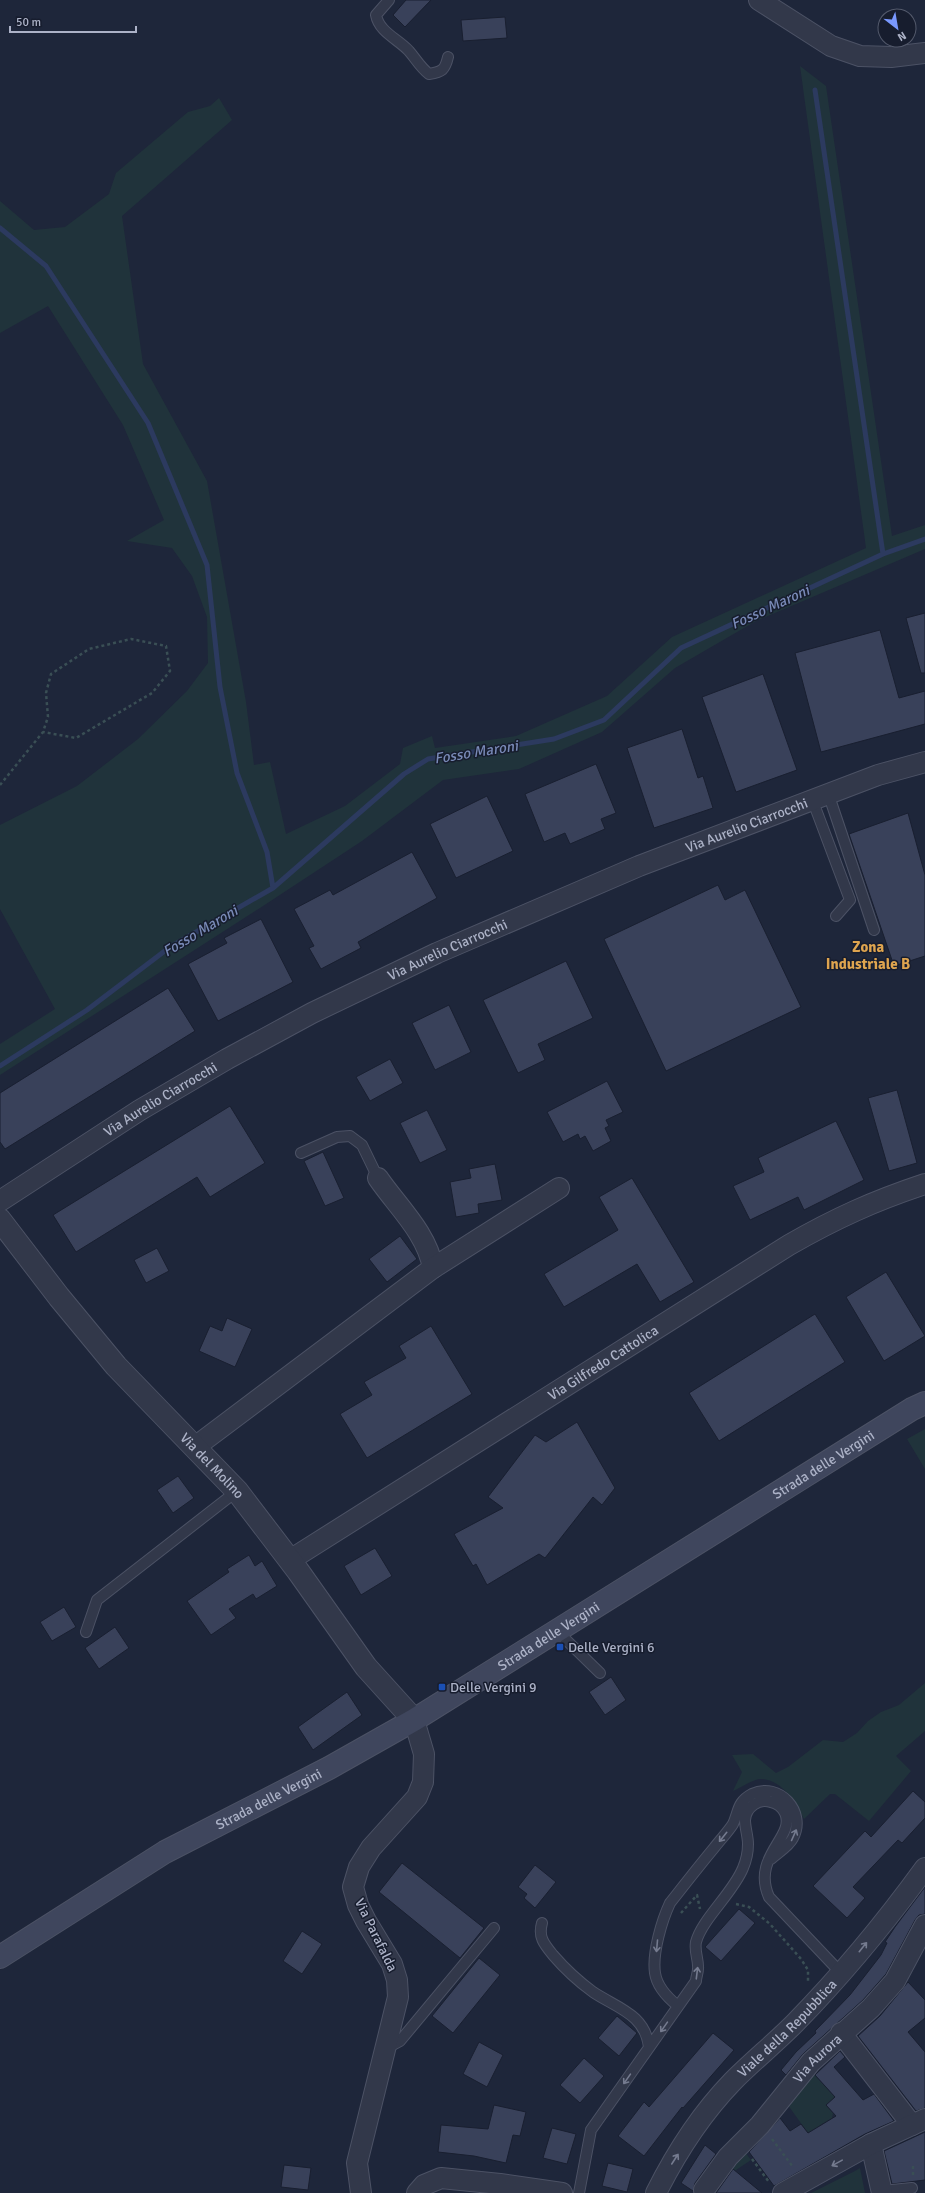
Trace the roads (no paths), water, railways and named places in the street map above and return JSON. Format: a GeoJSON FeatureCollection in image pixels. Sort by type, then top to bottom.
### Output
{"type":"FeatureCollection","features":[{"type":"Feature","properties":{"kind":"main road","name":"Strada delle Vergini"},"geometry":{"type":"LineString","coordinates":[[0,1957],[165,1852],[329,1768],[414,1720],[912,1409],[925,1403]]}},
{"type":"Feature","properties":{"kind":"street"},"geometry":{"type":"LineString","coordinates":[[759,0],[831,46],[860,56],[891,57],[925,53]]}},
{"type":"Feature","properties":{"kind":"street","name":"Via Aurelio Ciarrocchi"},"geometry":{"type":"LineString","coordinates":[[0,1202],[140,1110],[227,1059],[312,1013],[437,953],[624,873],[820,796],[878,775],[925,762]]}},
{"type":"Feature","properties":{"kind":"street"},"geometry":{"type":"LineString","coordinates":[[378,1178],[418,1231],[431,1256],[433,1268]]}},
{"type":"Feature","properties":{"kind":"street","name":"Via Gilfredo Cattolica"},"geometry":{"type":"LineString","coordinates":[[290,1560],[789,1244],[831,1221],[874,1201],[925,1184]]}},
{"type":"Feature","properties":{"kind":"street"},"geometry":{"type":"LineString","coordinates":[[195,1447],[433,1268],[559,1188]]}},
{"type":"Feature","properties":{"kind":"street","name":"Via del Molino"},"geometry":{"type":"LineString","coordinates":[[0,1220],[59,1297],[116,1366],[237,1491],[290,1560],[366,1668],[414,1720]]}},
{"type":"Feature","properties":{"kind":"street","name":"Via Parafalda"},"geometry":{"type":"LineString","coordinates":[[361,2193],[357,2163],[398,1997],[397,1980],[392,1964],[358,1905],[353,1887],[359,1867],[371,1848],[417,1797],[423,1782],[424,1754],[414,1720]]}},
{"type":"Feature","properties":{"kind":"street","name":"Viale della Repubblica"},"geometry":{"type":"LineString","coordinates":[[656,2193],[666,2173],[693,2131],[732,2082],[794,2024],[841,1973],[900,1902],[925,1868]]}},
{"type":"Feature","properties":{"kind":"street","name":"Via Aurora"},"geometry":{"type":"LineString","coordinates":[[704,2190],[728,2157],[760,2125],[811,2062],[841,2033],[871,2008],[895,1981],[925,1925]]}},
{"type":"Feature","properties":{"kind":"street"},"geometry":{"type":"LineString","coordinates":[[778,2190],[804,2181],[871,2144],[919,2122],[841,2033]]}},
{"type":"Feature","properties":{"kind":"street"},"geometry":{"type":"LineString","coordinates":[[871,2144],[882,2192]]}},
{"type":"Feature","properties":{"kind":"street"},"geometry":{"type":"LineString","coordinates":[[417,2193],[424,2185],[441,2178],[500,2184],[562,2193]]}},
{"type":"Feature","properties":{"kind":"lane"},"geometry":{"type":"LineString","coordinates":[[388,1],[376,15],[377,20],[382,28],[409,51],[420,68],[429,74],[439,73],[445,68],[448,57]]}},
{"type":"Feature","properties":{"kind":"lane"},"geometry":{"type":"LineString","coordinates":[[820,796],[850,900],[836,916]]}},
{"type":"Feature","properties":{"kind":"lane"},"geometry":{"type":"LineString","coordinates":[[820,796],[874,930]]}},
{"type":"Feature","properties":{"kind":"lane"},"geometry":{"type":"LineString","coordinates":[[301,1153],[337,1137],[350,1136],[362,1145],[378,1178]]}},
{"type":"Feature","properties":{"kind":"lane"},"geometry":{"type":"LineString","coordinates":[[86,1632],[97,1600],[237,1491]]}},
{"type":"Feature","properties":{"kind":"lane"},"geometry":{"type":"LineString","coordinates":[[557,1631],[600,1673]]}},
{"type":"Feature","properties":{"kind":"lane"},"geometry":{"type":"LineString","coordinates":[[678,2006],[664,1992],[655,1972],[658,1936],[663,1916],[679,1891],[733,1824],[740,1805],[752,1794],[766,1791],[777,1793],[785,1797],[793,1807],[797,1818],[796,1832],[790,1842],[767,1862]]}},
{"type":"Feature","properties":{"kind":"lane"},"geometry":{"type":"LineString","coordinates":[[579,2193],[590,2130],[696,1981],[698,1969],[696,1942],[708,1920],[740,1876],[746,1860],[748,1845],[745,1820],[746,1815],[753,1806],[764,1801],[780,1806],[787,1820],[785,1832],[767,1862],[763,1875],[764,1886],[769,1897],[841,1973]]}},
{"type":"Feature","properties":{"kind":"lane"},"geometry":{"type":"LineString","coordinates":[[542,1923],[540,1931],[542,1941],[565,1969],[595,1993],[618,2005],[629,2013],[640,2024],[648,2036],[649,2047]]}},
{"type":"Feature","properties":{"kind":"lane"},"geometry":{"type":"LineString","coordinates":[[385,2049],[400,2041],[494,1928]]}},
{"type":"Feature","properties":{"kind":"lane"},"geometry":{"type":"LineString","coordinates":[[882,2192],[913,2183]]}},
{"type":"Feature","properties":{"kind":"waterway"},"geometry":{"type":"LineString","coordinates":[[815,90],[883,554]]}},
{"type":"Feature","properties":{"kind":"waterway"},"geometry":{"type":"LineString","coordinates":[[0,228],[46,266],[148,423],[207,565],[220,687],[237,773],[267,852],[273,888]]}},
{"type":"Feature","properties":{"kind":"waterway","name":"Fosso Maroni"},"geometry":{"type":"LineString","coordinates":[[0,1066],[87,1010],[170,947],[273,888],[404,774],[428,759],[554,739],[604,720],[681,648],[883,554],[925,539]]}},
{"type":"Feature","properties":{"kind":"place","name":"Delle Vergini 6"},"geometry":{"type":"Point","coordinates":[560,1647]}},
{"type":"Feature","properties":{"kind":"place","name":"Delle Vergini 9"},"geometry":{"type":"Point","coordinates":[442,1687]}},
{"type":"Feature","properties":{"kind":"district","name":"Zona Industriale B"},"geometry":{"type":"Point","coordinates":[868,956]}}]}
